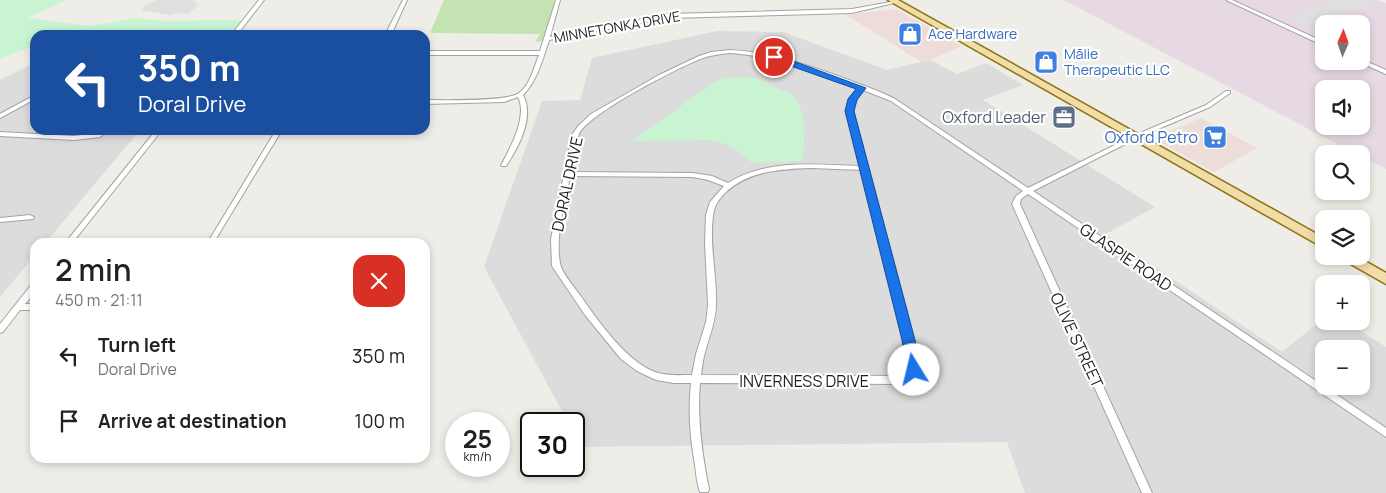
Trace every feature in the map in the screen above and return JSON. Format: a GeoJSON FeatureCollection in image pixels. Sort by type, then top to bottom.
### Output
{"type":"FeatureCollection","features":[{"type":"Feature","properties":{"kind":"main road"},"geometry":{"type":"LineString","coordinates":[[894,1],[1315,239]]}},
{"type":"Feature","properties":{"kind":"main road"},"geometry":{"type":"LineString","coordinates":[[1362,265],[1386,279]]}},
{"type":"Feature","properties":{"kind":"street"},"geometry":{"type":"LineString","coordinates":[[238,30],[262,0]]}},
{"type":"Feature","properties":{"kind":"street"},"geometry":{"type":"LineString","coordinates":[[390,30],[405,0]]}},
{"type":"Feature","properties":{"kind":"street"},"geometry":{"type":"LineString","coordinates":[[430,102],[504,100],[520,95],[529,85],[547,39],[558,0]]}},
{"type":"Feature","properties":{"kind":"street"},"geometry":{"type":"LineString","coordinates":[[1228,0],[1315,40]]}},
{"type":"Feature","properties":{"kind":"street","name":"MINNETONKA DRIVE"},"geometry":{"type":"LineString","coordinates":[[547,39],[672,16],[846,11],[873,9],[894,1]]}},
{"type":"Feature","properties":{"kind":"street","name":"DORAL DRIVE"},"geometry":{"type":"LineString","coordinates":[[697,381],[656,376],[624,357],[610,342],[556,266],[555,239],[566,174],[573,142],[580,126],[594,114],[653,80],[712,54],[734,51],[759,53],[862,88]]}},
{"type":"Feature","properties":{"kind":"street"},"geometry":{"type":"LineString","coordinates":[[430,53],[541,53]]}},
{"type":"Feature","properties":{"kind":"street"},"geometry":{"type":"LineString","coordinates":[[1370,65],[1386,72]]}},
{"type":"Feature","properties":{"kind":"street","name":"INVERNESS DRIVE"},"geometry":{"type":"LineString","coordinates":[[697,381],[904,380],[914,370],[909,340],[863,168],[850,111],[852,99],[862,88]]}},
{"type":"Feature","properties":{"kind":"street","name":"GLASPIE ROAD"},"geometry":{"type":"LineString","coordinates":[[862,88],[893,100],[917,114],[1386,433]]}},
{"type":"Feature","properties":{"kind":"street"},"geometry":{"type":"LineString","coordinates":[[1028,191],[1135,137],[1208,106],[1228,92]]}},
{"type":"Feature","properties":{"kind":"street"},"geometry":{"type":"LineString","coordinates":[[504,165],[525,114],[525,101],[520,95]]}},
{"type":"Feature","properties":{"kind":"street"},"geometry":{"type":"LineString","coordinates":[[0,116],[30,100]]}},
{"type":"Feature","properties":{"kind":"street"},"geometry":{"type":"LineString","coordinates":[[0,134],[58,138],[100,135]]}},
{"type":"Feature","properties":{"kind":"street"},"geometry":{"type":"LineString","coordinates":[[72,238],[155,135]]}},
{"type":"Feature","properties":{"kind":"street"},"geometry":{"type":"LineString","coordinates":[[213,238],[276,135]]}},
{"type":"Feature","properties":{"kind":"street"},"geometry":{"type":"LineString","coordinates":[[705,492],[698,462],[697,381],[700,352],[711,317],[710,221],[712,205],[729,186],[744,177],[772,170],[863,168]]}},
{"type":"Feature","properties":{"kind":"street"},"geometry":{"type":"LineString","coordinates":[[566,174],[694,175],[729,186]]}},
{"type":"Feature","properties":{"kind":"street","name":"OLIVE STREET"},"geometry":{"type":"LineString","coordinates":[[1028,191],[1018,198],[1016,204],[1019,213],[1147,493]]}},
{"type":"Feature","properties":{"kind":"street"},"geometry":{"type":"LineString","coordinates":[[0,220],[30,217]]}},
{"type":"Feature","properties":{"kind":"street"},"geometry":{"type":"LineString","coordinates":[[0,330],[30,292]]}},
{"type":"Feature","properties":{"kind":"street"},"geometry":{"type":"LineString","coordinates":[[18,307],[30,307]]}},
{"type":"Feature","properties":{"kind":"shaded area"},"geometry":{"type":"Polygon","coordinates":[[[156,0],[197,1],[195,3],[199,4],[188,14],[175,13],[171,15],[141,10],[144,8],[142,7],[156,0]]]}},
{"type":"Feature","properties":{"kind":"shaded area"},"geometry":{"type":"Polygon","coordinates":[[[1064,0],[1377,0],[1386,3],[1386,169],[1370,161],[1370,145],[1339,145],[1320,135],[1370,135],[1370,80],[1315,80],[1315,132],[1064,0]]]}},
{"type":"Feature","properties":{"kind":"shaded area"},"geometry":{"type":"Polygon","coordinates":[[[1337,0],[1378,0],[1333,15],[1315,15],[1315,21],[1306,24],[1288,16],[1337,0]]]}},
{"type":"Feature","properties":{"kind":"shaded area"},"geometry":{"type":"Polygon","coordinates":[[[896,9],[962,46],[923,63],[846,15],[896,9]]]}},
{"type":"Feature","properties":{"kind":"shaded area"},"geometry":{"type":"Polygon","coordinates":[[[717,31],[783,32],[887,70],[930,60],[957,74],[986,63],[1023,85],[983,100],[1155,207],[1106,234],[1282,352],[1315,325],[1315,330],[1359,330],[1386,347],[1386,493],[1025,493],[1007,442],[585,447],[585,412],[563,412],[484,267],[542,101],[580,100],[592,58],[717,31]]]}},
{"type":"Feature","properties":{"kind":"shaded area"},"geometry":{"type":"Polygon","coordinates":[[[30,65],[30,135],[136,135],[49,238],[30,238],[30,261],[0,297],[0,80],[30,65]]]}},
{"type":"Feature","properties":{"kind":"shaded area"},"geometry":{"type":"Polygon","coordinates":[[[1201,118],[1257,148],[1214,172],[1153,138],[1201,118]]]}},
{"type":"Feature","properties":{"kind":"green space"},"geometry":{"type":"Polygon","coordinates":[[[0,0],[66,0],[28,18],[90,26],[135,18],[164,21],[244,20],[236,30],[30,30],[30,48],[0,58],[0,0]]]}},
{"type":"Feature","properties":{"kind":"green space"},"geometry":{"type":"Polygon","coordinates":[[[444,0],[555,1],[542,41],[535,42],[540,34],[430,33],[444,0]]]}},
{"type":"Feature","properties":{"kind":"green space"},"geometry":{"type":"Polygon","coordinates":[[[751,77],[788,92],[796,99],[802,112],[803,120],[804,146],[802,161],[752,163],[733,147],[711,140],[632,141],[712,84],[724,78],[751,77]]]}},
{"type":"Feature","properties":{"kind":"place","name":"Ace Hardware"},"geometry":{"type":"Point","coordinates":[910,34]}},
{"type":"Feature","properties":{"kind":"place","name":"Mālie Therapeutic LLC"},"geometry":{"type":"Point","coordinates":[1046,62]}},
{"type":"Feature","properties":{"kind":"place","name":"Oxford Leader"},"geometry":{"type":"Point","coordinates":[1064,117]}},
{"type":"Feature","properties":{"kind":"place","name":"Oxford Petro"},"geometry":{"type":"Point","coordinates":[1215,137]}},
{"type":"Feature","properties":{"kind":"route"},"geometry":{"type":"LineString","coordinates":[[774,57],[862,88],[852,99],[850,111],[863,168],[909,340],[914,370]]}}]}
